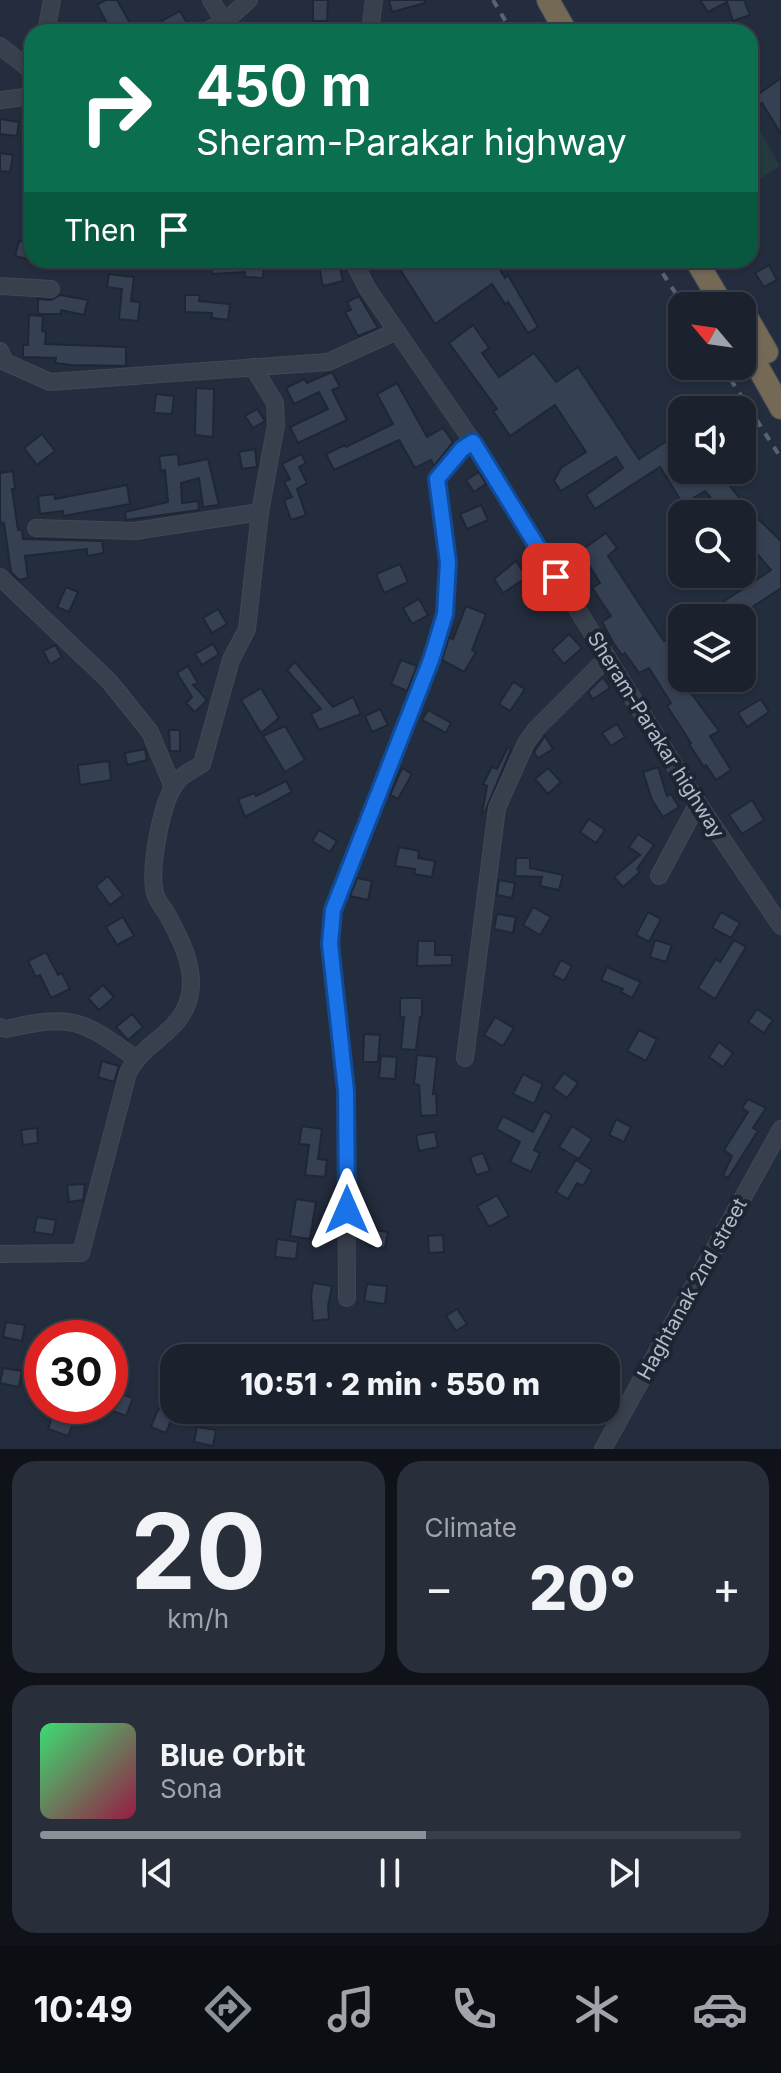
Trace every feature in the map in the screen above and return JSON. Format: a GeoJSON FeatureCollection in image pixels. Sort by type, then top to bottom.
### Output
{"type":"FeatureCollection","features":[{"type":"Feature","properties":{"kind":"highway"},"geometry":{"type":"LineString","coordinates":[[534,0],[559,12]]}},
{"type":"Feature","properties":{"kind":"highway"},"geometry":{"type":"LineString","coordinates":[[701,268],[715,292]]}},
{"type":"Feature","properties":{"kind":"highway"},"geometry":{"type":"LineString","coordinates":[[718,268],[732,292]]}},
{"type":"Feature","properties":{"kind":"highway"},"geometry":{"type":"LineString","coordinates":[[756,334],[781,377]]}},
{"type":"Feature","properties":{"kind":"highway"},"geometry":{"type":"LineString","coordinates":[[756,364],[781,408]]}},
{"type":"Feature","properties":{"kind":"street"},"geometry":{"type":"LineString","coordinates":[[48,24],[52,0]]}},
{"type":"Feature","properties":{"kind":"street"},"geometry":{"type":"LineString","coordinates":[[211,0],[231,23],[249,0]]}},
{"type":"Feature","properties":{"kind":"street"},"geometry":{"type":"LineString","coordinates":[[371,24],[374,0]]}},
{"type":"Feature","properties":{"kind":"street"},"geometry":{"type":"LineString","coordinates":[[0,46],[24,65]]}},
{"type":"Feature","properties":{"kind":"street"},"geometry":{"type":"LineString","coordinates":[[0,100],[24,97]]}},
{"type":"Feature","properties":{"kind":"street","name":"Sheram-Parakar highway"},"geometry":{"type":"LineString","coordinates":[[357,268],[367,288],[473,442],[698,803],[781,926]]}},
{"type":"Feature","properties":{"kind":"street"},"geometry":{"type":"LineString","coordinates":[[0,286],[51,289]]}},
{"type":"Feature","properties":{"kind":"street"},"geometry":{"type":"LineString","coordinates":[[0,351],[5,362],[50,382],[328,362],[397,331]]}},
{"type":"Feature","properties":{"kind":"street"},"geometry":{"type":"LineString","coordinates":[[0,1254],[81,1253],[125,1082],[135,1058],[176,1025],[187,1008],[191,968],[155,894],[154,866],[164,813],[173,787],[182,775],[202,764],[231,660],[247,629],[260,512],[276,425],[275,403],[253,367]]}},
{"type":"Feature","properties":{"kind":"street"},"geometry":{"type":"LineString","coordinates":[[347,1298],[346,1091],[330,944],[333,910],[431,660],[445,614],[448,562],[437,479],[462,449],[473,442]]}},
{"type":"Feature","properties":{"kind":"street"},"geometry":{"type":"LineString","coordinates":[[36,528],[135,531],[260,512]]}},
{"type":"Feature","properties":{"kind":"street"},"geometry":{"type":"LineString","coordinates":[[0,577],[109,681],[150,732],[173,787]]}},
{"type":"Feature","properties":{"kind":"street"},"geometry":{"type":"LineString","coordinates":[[465,1058],[497,808],[526,743],[536,729],[607,658]]}},
{"type":"Feature","properties":{"kind":"street"},"geometry":{"type":"LineString","coordinates":[[659,876],[698,803]]}},
{"type":"Feature","properties":{"kind":"street"},"geometry":{"type":"LineString","coordinates":[[0,1027],[6,1029],[46,1020],[71,1021],[98,1033],[135,1058]]}},
{"type":"Feature","properties":{"kind":"street","name":"Haghtanak 2nd street"},"geometry":{"type":"LineString","coordinates":[[603,1449],[781,1129]]}},
{"type":"Feature","properties":{"kind":"green space"},"geometry":{"type":"Polygon","coordinates":[[[758,127],[780,166],[758,180],[758,127]]]}},
{"type":"Feature","properties":{"kind":"building"},"geometry":{"type":"Polygon","coordinates":[[[106,0],[117,0],[130,24],[108,24],[97,5],[106,0]]]}},
{"type":"Feature","properties":{"kind":"building"},"geometry":{"type":"Polygon","coordinates":[[[313,0],[328,0],[327,21],[313,21],[313,0]]]}},
{"type":"Feature","properties":{"kind":"building"},"geometry":{"type":"Polygon","coordinates":[[[389,0],[424,0],[425,3],[392,12],[389,0]]]}},
{"type":"Feature","properties":{"kind":"building"},"geometry":{"type":"Polygon","coordinates":[[[700,0],[744,0],[750,15],[733,21],[727,2],[708,12],[700,0]]]}},
{"type":"Feature","properties":{"kind":"building"},"geometry":{"type":"Polygon","coordinates":[[[180,11],[188,24],[164,24],[162,21],[180,11]]]}},
{"type":"Feature","properties":{"kind":"building"},"geometry":{"type":"Polygon","coordinates":[[[781,78],[781,134],[762,103],[758,106],[758,94],[781,78]]]}},
{"type":"Feature","properties":{"kind":"building"},"geometry":{"type":"Polygon","coordinates":[[[0,119],[19,122],[17,136],[0,134],[0,119]]]}},
{"type":"Feature","properties":{"kind":"building"},"geometry":{"type":"Polygon","coordinates":[[[0,153],[13,155],[10,172],[0,171],[0,153]]]}},
{"type":"Feature","properties":{"kind":"building"},"geometry":{"type":"Polygon","coordinates":[[[19,241],[24,242],[24,258],[15,256],[19,241]]]}},
{"type":"Feature","properties":{"kind":"building"},"geometry":{"type":"Polygon","coordinates":[[[769,265],[777,280],[764,287],[755,273],[769,265]]]}},
{"type":"Feature","properties":{"kind":"building"},"geometry":{"type":"Polygon","coordinates":[[[212,268],[264,268],[263,278],[245,277],[245,272],[212,274],[212,268]]]}},
{"type":"Feature","properties":{"kind":"building"},"geometry":{"type":"Polygon","coordinates":[[[319,268],[340,268],[343,281],[323,286],[319,268]]]}},
{"type":"Feature","properties":{"kind":"building"},"geometry":{"type":"Polygon","coordinates":[[[399,268],[499,268],[505,278],[508,275],[538,327],[528,333],[492,284],[435,324],[399,268]]]}},
{"type":"Feature","properties":{"kind":"building"},"geometry":{"type":"Polygon","coordinates":[[[109,274],[134,277],[131,301],[140,302],[138,321],[119,319],[122,289],[107,287],[109,274]]]}},
{"type":"Feature","properties":{"kind":"building"},"geometry":{"type":"Polygon","coordinates":[[[60,295],[88,300],[84,315],[61,310],[61,314],[38,314],[38,299],[51,300],[60,295]]]}},
{"type":"Feature","properties":{"kind":"building"},"geometry":{"type":"Polygon","coordinates":[[[185,295],[200,295],[199,301],[230,304],[228,320],[212,318],[212,313],[185,312],[185,295]]]}},
{"type":"Feature","properties":{"kind":"building"},"geometry":{"type":"Polygon","coordinates":[[[359,296],[378,328],[358,336],[345,312],[351,310],[347,302],[359,296]]]}},
{"type":"Feature","properties":{"kind":"building"},"geometry":{"type":"Polygon","coordinates":[[[29,315],[43,316],[45,344],[126,347],[126,366],[71,365],[55,363],[56,358],[23,357],[23,345],[28,345],[29,315]]]}},
{"type":"Feature","properties":{"kind":"building"},"geometry":{"type":"Polygon","coordinates":[[[473,325],[489,348],[482,353],[499,377],[534,353],[556,382],[578,367],[639,459],[668,440],[668,480],[660,467],[595,509],[586,495],[623,468],[616,457],[561,491],[554,481],[561,468],[586,452],[555,405],[510,436],[493,411],[497,409],[449,343],[473,325]]]}},
{"type":"Feature","properties":{"kind":"building"},"geometry":{"type":"Polygon","coordinates":[[[332,372],[340,387],[332,390],[347,420],[298,443],[290,427],[328,409],[319,392],[294,404],[286,388],[304,379],[307,383],[332,372]]]}},
{"type":"Feature","properties":{"kind":"building"},"geometry":{"type":"Polygon","coordinates":[[[397,383],[427,437],[443,428],[453,442],[434,466],[431,460],[415,468],[399,440],[334,470],[326,454],[393,424],[377,394],[397,383]]]}},
{"type":"Feature","properties":{"kind":"building"},"geometry":{"type":"Polygon","coordinates":[[[196,388],[214,389],[213,437],[195,435],[196,388]]]}},
{"type":"Feature","properties":{"kind":"building"},"geometry":{"type":"Polygon","coordinates":[[[156,394],[174,396],[172,414],[154,413],[156,394]]]}},
{"type":"Feature","properties":{"kind":"building"},"geometry":{"type":"Polygon","coordinates":[[[257,409],[265,421],[253,428],[245,416],[257,409]]]}},
{"type":"Feature","properties":{"kind":"building"},"geometry":{"type":"Polygon","coordinates":[[[42,434],[55,451],[37,465],[24,448],[42,434]]]}},
{"type":"Feature","properties":{"kind":"building"},"geometry":{"type":"Polygon","coordinates":[[[255,449],[257,467],[242,469],[239,452],[255,449]]]}},
{"type":"Feature","properties":{"kind":"building"},"geometry":{"type":"Polygon","coordinates":[[[178,454],[179,465],[208,459],[219,505],[203,507],[199,478],[181,483],[182,503],[198,501],[199,510],[126,520],[125,512],[168,502],[165,470],[161,471],[159,456],[178,454]]]}},
{"type":"Feature","properties":{"kind":"building"},"geometry":{"type":"Polygon","coordinates":[[[301,454],[306,463],[299,467],[307,483],[297,489],[306,515],[291,520],[284,500],[292,497],[284,482],[290,479],[282,464],[301,454]]]}},
{"type":"Feature","properties":{"kind":"building"},"geometry":{"type":"Polygon","coordinates":[[[13,471],[15,489],[12,489],[18,530],[22,530],[23,539],[102,541],[104,553],[87,556],[87,549],[25,556],[28,578],[19,580],[11,572],[4,523],[1,524],[0,518],[0,473],[13,471]]]}},
{"type":"Feature","properties":{"kind":"building"},"geometry":{"type":"Polygon","coordinates":[[[479,472],[486,484],[474,492],[466,480],[479,472]]]}},
{"type":"Feature","properties":{"kind":"building"},"geometry":{"type":"Polygon","coordinates":[[[671,484],[729,484],[741,500],[712,500],[705,491],[690,500],[681,500],[671,484]]]}},
{"type":"Feature","properties":{"kind":"building"},"geometry":{"type":"Polygon","coordinates":[[[127,485],[130,504],[63,516],[63,511],[40,514],[38,496],[54,494],[55,499],[127,485]]]}},
{"type":"Feature","properties":{"kind":"building"},"geometry":{"type":"Polygon","coordinates":[[[481,505],[488,520],[467,529],[460,514],[481,505]]]}},
{"type":"Feature","properties":{"kind":"building"},"geometry":{"type":"Polygon","coordinates":[[[756,517],[781,541],[781,588],[756,605],[720,604],[744,588],[756,588],[756,580],[771,570],[756,552],[756,517]]]}},
{"type":"Feature","properties":{"kind":"building"},"geometry":{"type":"Polygon","coordinates":[[[606,533],[617,548],[608,556],[664,641],[668,638],[668,692],[690,692],[719,731],[710,736],[731,770],[716,780],[689,744],[667,706],[671,703],[649,668],[639,673],[625,653],[622,655],[614,644],[602,622],[611,616],[592,588],[600,583],[590,567],[571,579],[562,564],[606,533]]]}},
{"type":"Feature","properties":{"kind":"building"},"geometry":{"type":"Polygon","coordinates":[[[516,561],[527,577],[503,593],[494,579],[516,561]]]}},
{"type":"Feature","properties":{"kind":"building"},"geometry":{"type":"Polygon","coordinates":[[[400,564],[408,582],[384,593],[376,574],[400,564]]]}},
{"type":"Feature","properties":{"kind":"building"},"geometry":{"type":"Polygon","coordinates":[[[66,587],[78,592],[69,612],[57,607],[66,587]]]}},
{"type":"Feature","properties":{"kind":"building"},"geometry":{"type":"Polygon","coordinates":[[[419,599],[428,615],[412,624],[403,608],[419,599]]]}},
{"type":"Feature","properties":{"kind":"building"},"geometry":{"type":"Polygon","coordinates":[[[466,606],[486,614],[472,650],[476,652],[464,672],[442,660],[449,637],[453,639],[466,606]]]}},
{"type":"Feature","properties":{"kind":"building"},"geometry":{"type":"Polygon","coordinates":[[[218,609],[227,624],[212,633],[203,618],[218,609]]]}},
{"type":"Feature","properties":{"kind":"building"},"geometry":{"type":"Polygon","coordinates":[[[569,634],[582,648],[564,664],[552,650],[569,634]]]}},
{"type":"Feature","properties":{"kind":"building"},"geometry":{"type":"Polygon","coordinates":[[[213,644],[219,654],[202,665],[195,654],[213,644]]]}},
{"type":"Feature","properties":{"kind":"building"},"geometry":{"type":"Polygon","coordinates":[[[55,645],[62,657],[50,664],[43,651],[55,645]]]}},
{"type":"Feature","properties":{"kind":"building"},"geometry":{"type":"Polygon","coordinates":[[[401,660],[417,666],[407,691],[391,684],[401,660]]]}},
{"type":"Feature","properties":{"kind":"building"},"geometry":{"type":"Polygon","coordinates":[[[295,662],[333,707],[353,697],[361,714],[319,730],[311,714],[321,709],[287,670],[295,662]]]}},
{"type":"Feature","properties":{"kind":"building"},"geometry":{"type":"Polygon","coordinates":[[[188,666],[198,683],[193,685],[207,700],[195,712],[186,703],[192,697],[177,673],[188,666]]]}},
{"type":"Feature","properties":{"kind":"building"},"geometry":{"type":"Polygon","coordinates":[[[603,677],[610,688],[593,699],[588,692],[603,677]]]}},
{"type":"Feature","properties":{"kind":"building"},"geometry":{"type":"Polygon","coordinates":[[[513,682],[525,689],[510,711],[499,704],[513,682]]]}},
{"type":"Feature","properties":{"kind":"building"},"geometry":{"type":"Polygon","coordinates":[[[261,688],[279,718],[261,733],[241,700],[261,688]]]}},
{"type":"Feature","properties":{"kind":"building"},"geometry":{"type":"Polygon","coordinates":[[[761,699],[769,712],[747,727],[738,713],[761,699]]]}},
{"type":"Feature","properties":{"kind":"building"},"geometry":{"type":"Polygon","coordinates":[[[380,709],[388,725],[372,732],[365,716],[380,709]]]}},
{"type":"Feature","properties":{"kind":"building"},"geometry":{"type":"Polygon","coordinates":[[[428,710],[451,723],[446,733],[422,720],[428,710]]]}},
{"type":"Feature","properties":{"kind":"building"},"geometry":{"type":"Polygon","coordinates":[[[617,724],[625,737],[611,746],[602,733],[617,724]]]}},
{"type":"Feature","properties":{"kind":"building"},"geometry":{"type":"Polygon","coordinates":[[[285,726],[305,760],[285,772],[263,736],[285,726]]]}},
{"type":"Feature","properties":{"kind":"building"},"geometry":{"type":"Polygon","coordinates":[[[169,730],[180,730],[180,751],[170,751],[169,730]]]}},
{"type":"Feature","properties":{"kind":"building"},"geometry":{"type":"Polygon","coordinates":[[[545,736],[553,749],[538,758],[534,752],[545,736]]]}},
{"type":"Feature","properties":{"kind":"building"},"geometry":{"type":"Polygon","coordinates":[[[508,747],[511,749],[482,813],[487,786],[483,784],[492,767],[497,769],[508,747]]]}},
{"type":"Feature","properties":{"kind":"building"},"geometry":{"type":"Polygon","coordinates":[[[145,749],[147,760],[127,765],[125,753],[145,749]]]}},
{"type":"Feature","properties":{"kind":"building"},"geometry":{"type":"Polygon","coordinates":[[[109,761],[111,780],[80,785],[78,765],[109,761]]]}},
{"type":"Feature","properties":{"kind":"building"},"geometry":{"type":"Polygon","coordinates":[[[658,767],[667,796],[671,794],[679,807],[663,817],[652,800],[643,772],[658,767]]]}},
{"type":"Feature","properties":{"kind":"building"},"geometry":{"type":"Polygon","coordinates":[[[402,768],[412,774],[398,799],[390,795],[402,768]]]}},
{"type":"Feature","properties":{"kind":"building"},"geometry":{"type":"Polygon","coordinates":[[[548,768],[561,782],[548,794],[535,779],[548,768]]]}},
{"type":"Feature","properties":{"kind":"building"},"geometry":{"type":"Polygon","coordinates":[[[286,781],[292,792],[245,817],[238,799],[255,793],[256,796],[286,781]]]}},
{"type":"Feature","properties":{"kind":"building"},"geometry":{"type":"Polygon","coordinates":[[[752,800],[764,820],[742,834],[729,815],[752,800]]]}},
{"type":"Feature","properties":{"kind":"building"},"geometry":{"type":"Polygon","coordinates":[[[589,819],[605,830],[596,843],[580,832],[589,819]]]}},
{"type":"Feature","properties":{"kind":"building"},"geometry":{"type":"Polygon","coordinates":[[[319,830],[337,841],[330,852],[312,841],[319,830]]]}},
{"type":"Feature","properties":{"kind":"building"},"geometry":{"type":"Polygon","coordinates":[[[638,834],[654,845],[637,869],[640,872],[623,887],[614,877],[640,855],[629,847],[638,834]]]}},
{"type":"Feature","properties":{"kind":"building"},"geometry":{"type":"Polygon","coordinates":[[[399,847],[419,851],[418,858],[435,861],[432,877],[414,874],[415,869],[395,866],[399,847]]]}},
{"type":"Feature","properties":{"kind":"building"},"geometry":{"type":"Polygon","coordinates":[[[516,858],[530,858],[530,868],[563,875],[559,890],[540,886],[542,877],[515,876],[516,858]]]}},
{"type":"Feature","properties":{"kind":"building"},"geometry":{"type":"Polygon","coordinates":[[[108,876],[123,895],[110,905],[96,886],[108,876]]]}},
{"type":"Feature","properties":{"kind":"building"},"geometry":{"type":"Polygon","coordinates":[[[357,878],[372,881],[368,900],[350,896],[357,878]]]}},
{"type":"Feature","properties":{"kind":"building"},"geometry":{"type":"Polygon","coordinates":[[[499,880],[515,883],[512,898],[497,895],[499,880]]]}},
{"type":"Feature","properties":{"kind":"building"},"geometry":{"type":"Polygon","coordinates":[[[533,907],[551,917],[540,935],[523,925],[533,907]]]}},
{"type":"Feature","properties":{"kind":"building"},"geometry":{"type":"Polygon","coordinates":[[[648,912],[661,919],[649,942],[636,935],[648,912]]]}},
{"type":"Feature","properties":{"kind":"building"},"geometry":{"type":"Polygon","coordinates":[[[721,912],[740,923],[731,938],[712,928],[721,912]]]}},
{"type":"Feature","properties":{"kind":"building"},"geometry":{"type":"Polygon","coordinates":[[[497,914],[516,917],[513,933],[494,929],[497,914]]]}},
{"type":"Feature","properties":{"kind":"building"},"geometry":{"type":"Polygon","coordinates":[[[123,917],[134,936],[117,945],[106,927],[123,917]]]}},
{"type":"Feature","properties":{"kind":"building"},"geometry":{"type":"Polygon","coordinates":[[[655,940],[672,945],[666,962],[650,957],[655,940]]]}},
{"type":"Feature","properties":{"kind":"building"},"geometry":{"type":"Polygon","coordinates":[[[734,940],[746,947],[715,999],[698,988],[716,959],[720,962],[734,940]]]}},
{"type":"Feature","properties":{"kind":"building"},"geometry":{"type":"Polygon","coordinates":[[[418,941],[435,941],[435,955],[452,955],[452,965],[417,966],[418,941]]]}},
{"type":"Feature","properties":{"kind":"building"},"geometry":{"type":"Polygon","coordinates":[[[46,952],[58,975],[62,973],[70,989],[51,998],[40,975],[36,977],[28,961],[46,952]]]}},
{"type":"Feature","properties":{"kind":"building"},"geometry":{"type":"Polygon","coordinates":[[[561,960],[572,966],[564,981],[553,975],[561,960]]]}},
{"type":"Feature","properties":{"kind":"building"},"geometry":{"type":"Polygon","coordinates":[[[607,967],[641,982],[632,998],[621,992],[623,989],[601,980],[607,967]]]}},
{"type":"Feature","properties":{"kind":"building"},"geometry":{"type":"Polygon","coordinates":[[[103,985],[114,997],[99,1010],[88,998],[103,985]]]}},
{"type":"Feature","properties":{"kind":"building"},"geometry":{"type":"Polygon","coordinates":[[[400,998],[422,998],[416,1050],[401,1049],[404,1017],[400,1018],[400,998]]]}},
{"type":"Feature","properties":{"kind":"building"},"geometry":{"type":"Polygon","coordinates":[[[757,1009],[773,1020],[764,1033],[748,1022],[757,1009]]]}},
{"type":"Feature","properties":{"kind":"building"},"geometry":{"type":"Polygon","coordinates":[[[132,1014],[143,1027],[128,1040],[116,1027],[132,1014]]]}},
{"type":"Feature","properties":{"kind":"building"},"geometry":{"type":"Polygon","coordinates":[[[495,1017],[514,1028],[503,1046],[484,1035],[495,1017]]]}},
{"type":"Feature","properties":{"kind":"building"},"geometry":{"type":"Polygon","coordinates":[[[639,1030],[657,1039],[646,1061],[627,1051],[639,1030]]]}},
{"type":"Feature","properties":{"kind":"building"},"geometry":{"type":"Polygon","coordinates":[[[364,1034],[380,1035],[378,1062],[363,1062],[364,1034]]]}},
{"type":"Feature","properties":{"kind":"building"},"geometry":{"type":"Polygon","coordinates":[[[719,1042],[733,1053],[723,1067],[709,1057],[719,1042]]]}},
{"type":"Feature","properties":{"kind":"building"},"geometry":{"type":"Polygon","coordinates":[[[417,1055],[437,1057],[433,1094],[436,1093],[437,1115],[421,1116],[419,1085],[414,1084],[417,1055]]]}},
{"type":"Feature","properties":{"kind":"building"},"geometry":{"type":"Polygon","coordinates":[[[381,1056],[397,1057],[395,1079],[379,1078],[381,1056]]]}},
{"type":"Feature","properties":{"kind":"building"},"geometry":{"type":"Polygon","coordinates":[[[102,1061],[119,1066],[114,1082],[98,1077],[102,1061]]]}},
{"type":"Feature","properties":{"kind":"building"},"geometry":{"type":"Polygon","coordinates":[[[564,1073],[578,1083],[567,1098],[553,1088],[564,1073]]]}},
{"type":"Feature","properties":{"kind":"building"},"geometry":{"type":"Polygon","coordinates":[[[523,1074],[543,1084],[534,1104],[513,1094],[523,1074]]]}},
{"type":"Feature","properties":{"kind":"building"},"geometry":{"type":"Polygon","coordinates":[[[748,1099],[766,1108],[753,1128],[758,1131],[728,1178],[723,1175],[732,1156],[724,1150],[748,1112],[742,1108],[748,1099]]]}},
{"type":"Feature","properties":{"kind":"building"},"geometry":{"type":"Polygon","coordinates":[[[544,1111],[552,1115],[534,1150],[540,1153],[531,1172],[510,1162],[520,1142],[496,1129],[503,1116],[533,1132],[544,1111]]]}},
{"type":"Feature","properties":{"kind":"building"},"geometry":{"type":"Polygon","coordinates":[[[616,1119],[631,1127],[624,1142],[609,1135],[616,1119]]]}},
{"type":"Feature","properties":{"kind":"building"},"geometry":{"type":"Polygon","coordinates":[[[302,1126],[322,1129],[318,1159],[327,1160],[325,1177],[305,1175],[309,1145],[299,1144],[302,1126]]]}},
{"type":"Feature","properties":{"kind":"building"},"geometry":{"type":"Polygon","coordinates":[[[572,1126],[592,1139],[579,1159],[559,1147],[572,1126]]]}},
{"type":"Feature","properties":{"kind":"building"},"geometry":{"type":"Polygon","coordinates":[[[37,1128],[38,1143],[23,1145],[21,1130],[37,1128]]]}},
{"type":"Feature","properties":{"kind":"building"},"geometry":{"type":"Polygon","coordinates":[[[435,1132],[438,1147],[419,1151],[416,1135],[435,1132]]]}},
{"type":"Feature","properties":{"kind":"building"},"geometry":{"type":"Polygon","coordinates":[[[483,1153],[490,1171],[476,1175],[470,1157],[483,1153]]]}},
{"type":"Feature","properties":{"kind":"building"},"geometry":{"type":"Polygon","coordinates":[[[576,1160],[592,1170],[583,1186],[577,1183],[568,1199],[556,1192],[576,1160]]]}},
{"type":"Feature","properties":{"kind":"building"},"geometry":{"type":"Polygon","coordinates":[[[85,1184],[83,1200],[69,1202],[67,1185],[85,1184]]]}},
{"type":"Feature","properties":{"kind":"building"},"geometry":{"type":"Polygon","coordinates":[[[497,1195],[509,1216],[489,1227],[477,1206],[497,1195]]]}},
{"type":"Feature","properties":{"kind":"building"},"geometry":{"type":"Polygon","coordinates":[[[296,1199],[316,1202],[310,1239],[290,1236],[296,1199]]]}},
{"type":"Feature","properties":{"kind":"building"},"geometry":{"type":"Polygon","coordinates":[[[37,1217],[56,1220],[53,1235],[34,1232],[37,1217]]]}},
{"type":"Feature","properties":{"kind":"building"},"geometry":{"type":"Polygon","coordinates":[[[369,1229],[388,1232],[385,1248],[366,1245],[369,1229]]]}},
{"type":"Feature","properties":{"kind":"building"},"geometry":{"type":"Polygon","coordinates":[[[443,1235],[444,1252],[429,1253],[428,1236],[443,1235]]]}},
{"type":"Feature","properties":{"kind":"building"},"geometry":{"type":"Polygon","coordinates":[[[277,1239],[298,1242],[296,1259],[275,1257],[277,1239]]]}},
{"type":"Feature","properties":{"kind":"building"},"geometry":{"type":"Polygon","coordinates":[[[313,1283],[332,1286],[329,1319],[313,1321],[313,1283]]]}},
{"type":"Feature","properties":{"kind":"building"},"geometry":{"type":"Polygon","coordinates":[[[367,1284],[387,1286],[385,1304],[364,1301],[367,1284]]]}},
{"type":"Feature","properties":{"kind":"building"},"geometry":{"type":"Polygon","coordinates":[[[457,1309],[467,1324],[456,1331],[446,1316],[457,1309]]]}},
{"type":"Feature","properties":{"kind":"building"},"geometry":{"type":"Polygon","coordinates":[[[6,1322],[24,1325],[22,1341],[3,1337],[6,1322]]]}},
{"type":"Feature","properties":{"kind":"building"},"geometry":{"type":"Polygon","coordinates":[[[3,1368],[22,1371],[19,1387],[0,1383],[3,1368]]]}},
{"type":"Feature","properties":{"kind":"building"},"geometry":{"type":"Polygon","coordinates":[[[160,1410],[160,1424],[170,1424],[166,1433],[151,1427],[160,1410]]]}},
{"type":"Feature","properties":{"kind":"building"},"geometry":{"type":"Polygon","coordinates":[[[50,1424],[73,1424],[68,1436],[48,1429],[50,1424]]]}},
{"type":"Feature","properties":{"kind":"building"},"geometry":{"type":"Polygon","coordinates":[[[197,1427],[216,1430],[213,1446],[194,1442],[197,1427]]]}},
{"type":"Feature","properties":{"kind":"railway"},"geometry":{"type":"LineString","coordinates":[[493,0],[507,24]]}},
{"type":"Feature","properties":{"kind":"railway"},"geometry":{"type":"LineString","coordinates":[[659,268],[675,292]]}},
{"type":"Feature","properties":{"kind":"railway"},"geometry":{"type":"LineString","coordinates":[[731,380],[781,458]]}},
{"type":"Feature","properties":{"kind":"route"},"geometry":{"type":"LineString","coordinates":[[347,1210],[346,1091],[330,944],[333,910],[431,660],[445,614],[448,562],[437,479],[462,449],[473,442],[556,577]]}}]}
